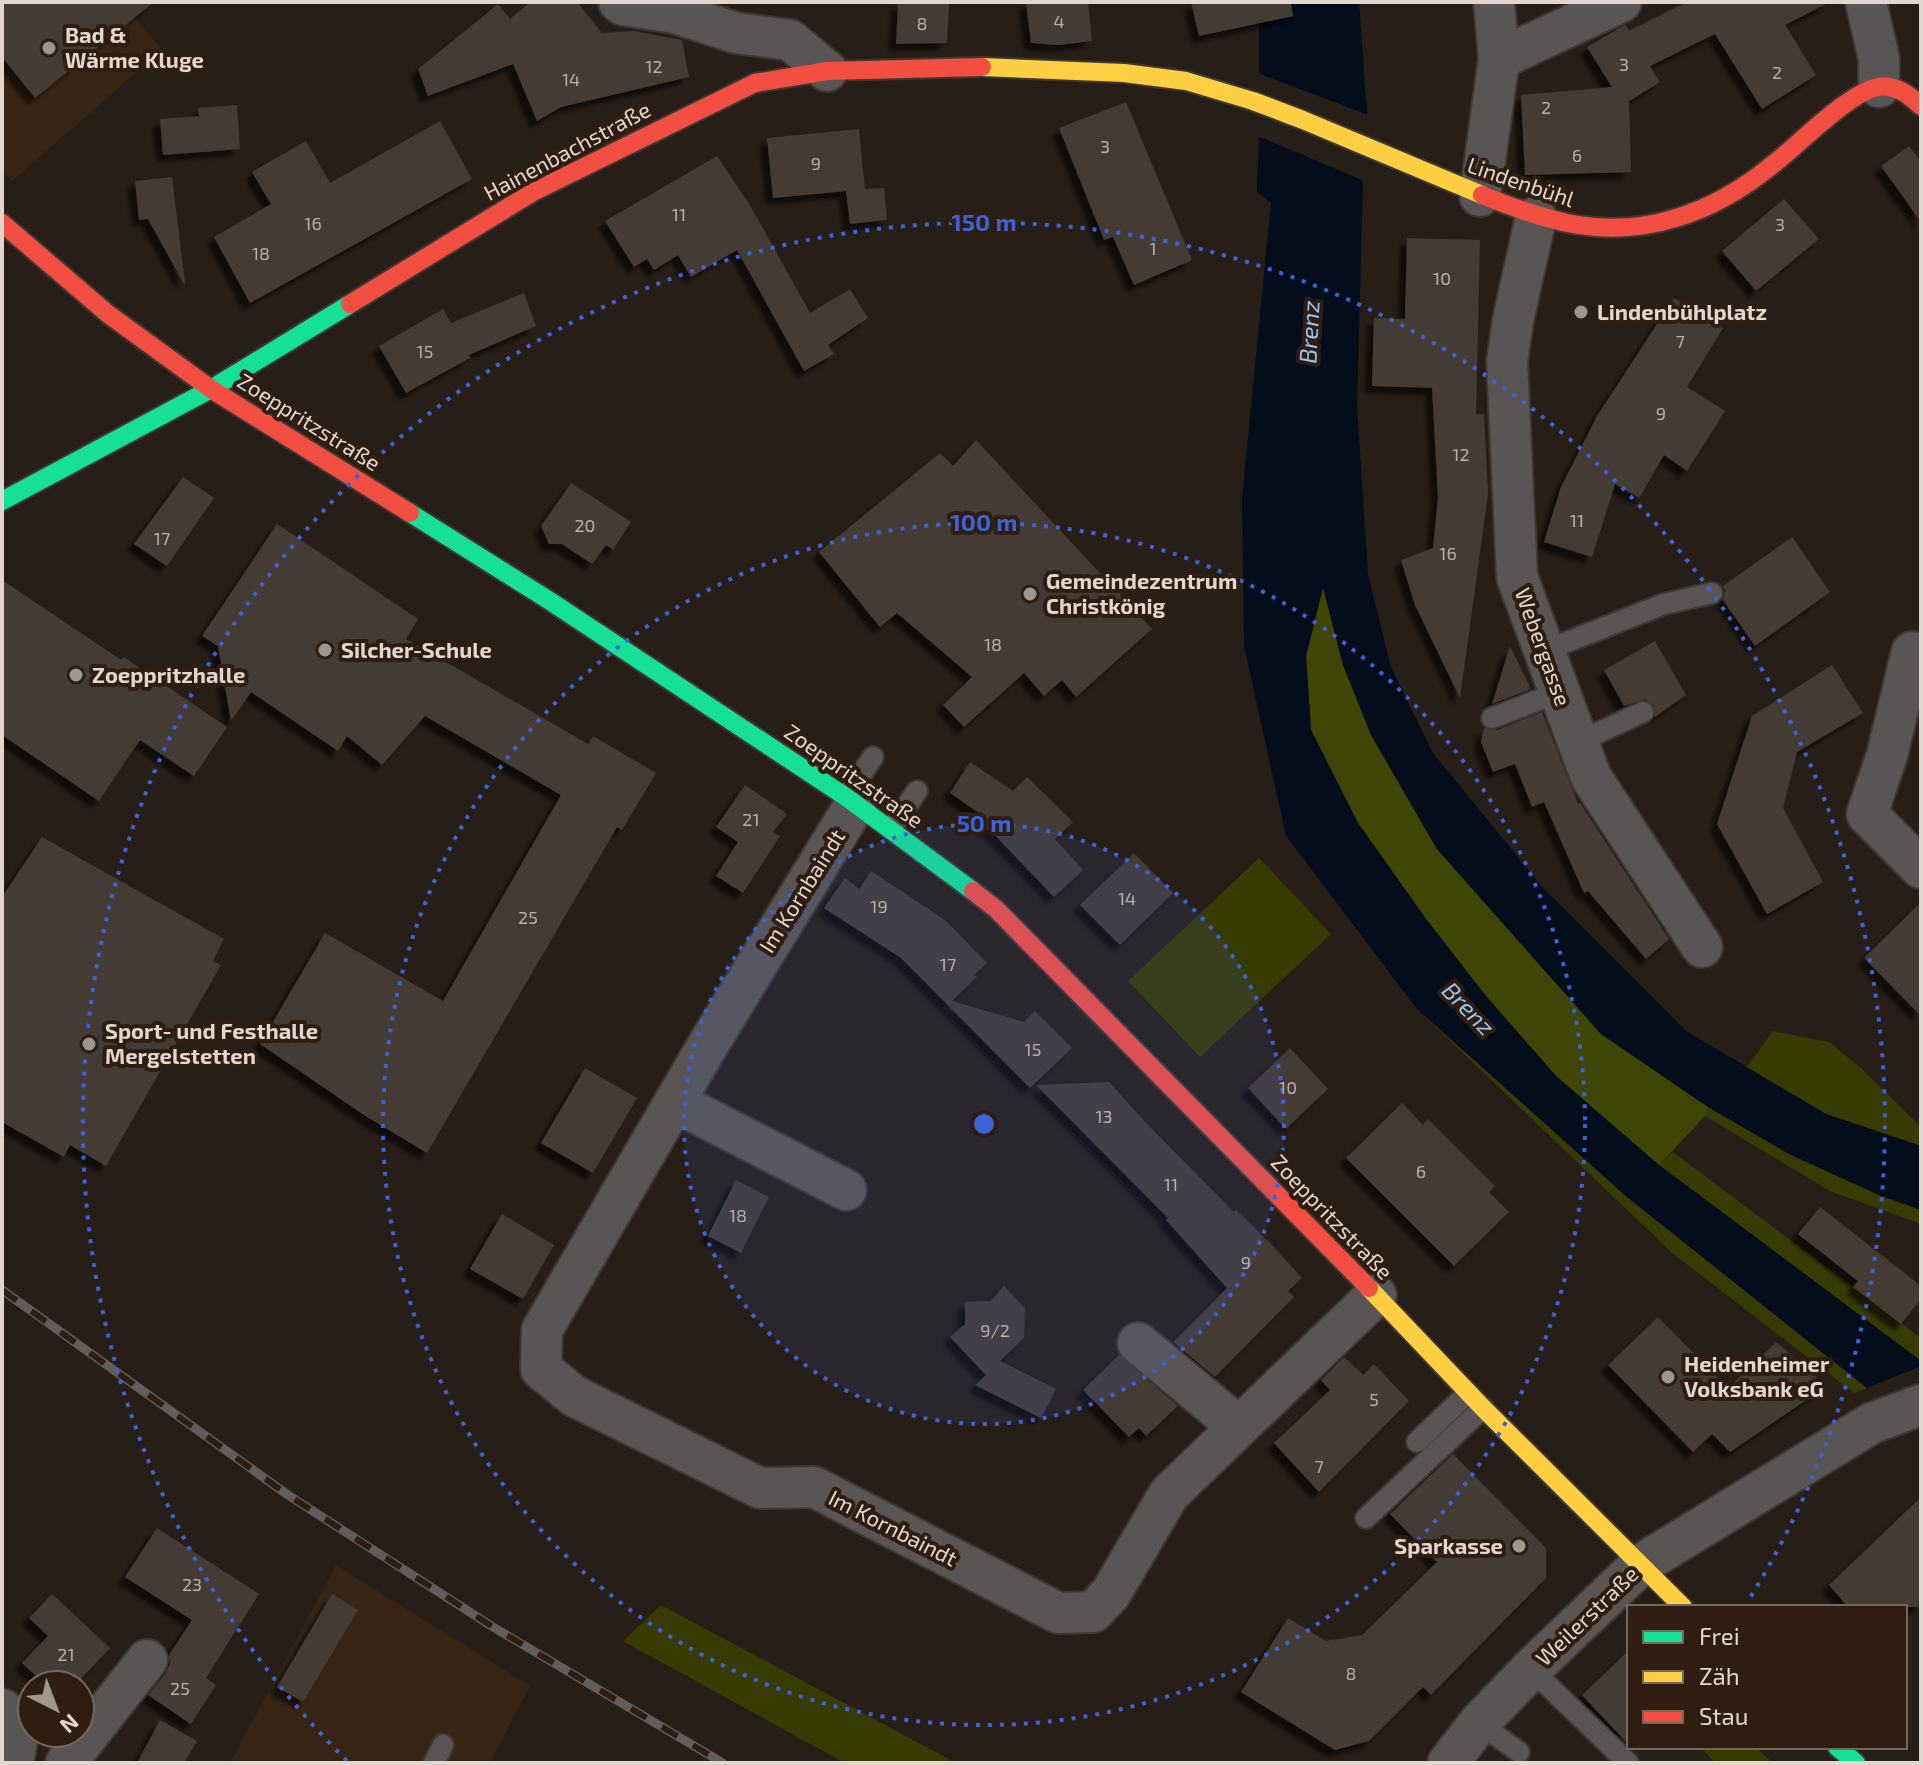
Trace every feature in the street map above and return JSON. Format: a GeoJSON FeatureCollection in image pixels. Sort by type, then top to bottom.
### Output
{"type":"FeatureCollection","features":[{"type":"Feature","properties":{"kind":"main road","name":"Hainenbachstraße"},"geometry":{"type":"LineString","coordinates":[[2,501],[211,389],[533,192],[755,83],[827,71],[1000,67],[1124,73],[1186,81],[1219,90]]}},
{"type":"Feature","properties":{"kind":"main road"},"geometry":{"type":"LineString","coordinates":[[1879,87],[1893,87],[1905,92],[1921,106]]}},
{"type":"Feature","properties":{"kind":"main road","name":"Lindenbühl"},"geometry":{"type":"LineString","coordinates":[[1219,90],[1303,120],[1536,217],[1597,230],[1656,224],[1721,200],[1865,91],[1879,87]]}},
{"type":"Feature","properties":{"kind":"main road","name":"Zoeppritzstraße"},"geometry":{"type":"LineString","coordinates":[[2,223],[108,314],[211,389],[550,601],[851,800],[996,909],[1376,1295],[1468,1393],[1681,1605]]}},
{"type":"Feature","properties":{"kind":"main road"},"geometry":{"type":"LineString","coordinates":[[1839,1749],[1856,1763]]}},
{"type":"Feature","properties":{"kind":"street"},"geometry":{"type":"LineString","coordinates":[[619,2],[675,13],[736,33],[790,40],[827,71]]}},
{"type":"Feature","properties":{"kind":"street"},"geometry":{"type":"LineString","coordinates":[[1480,196],[1499,59],[1494,2]]}},
{"type":"Feature","properties":{"kind":"street"},"geometry":{"type":"LineString","coordinates":[[1499,59],[1621,2]]}},
{"type":"Feature","properties":{"kind":"street"},"geometry":{"type":"LineString","coordinates":[[1866,2],[1879,59],[1879,87]]}},
{"type":"Feature","properties":{"kind":"street","name":"Webergasse"},"geometry":{"type":"LineString","coordinates":[[1536,217],[1507,362],[1517,577],[1591,777],[1702,947]]}},
{"type":"Feature","properties":{"kind":"street"},"geometry":{"type":"LineString","coordinates":[[1912,652],[1887,755],[1867,814],[1921,868]]}},
{"type":"Feature","properties":{"kind":"street","name":"Im Kornbaindt"},"geometry":{"type":"LineString","coordinates":[[851,800],[542,1330],[541,1369],[574,1396],[760,1488],[814,1487],[1058,1613],[1093,1612],[1111,1593],[1169,1494],[1376,1295]]}},
{"type":"Feature","properties":{"kind":"street"},"geometry":{"type":"LineString","coordinates":[[675,1102],[846,1190]]}},
{"type":"Feature","properties":{"kind":"street"},"geometry":{"type":"LineString","coordinates":[[1138,1343],[1239,1427]]}},
{"type":"Feature","properties":{"kind":"street","name":"Weilerstraße"},"geometry":{"type":"LineString","coordinates":[[1448,1763],[1479,1723],[1531,1669],[1640,1565],[1872,1423],[1921,1405]]}},
{"type":"Feature","properties":{"kind":"street"},"geometry":{"type":"LineString","coordinates":[[11,1716],[65,1763],[147,1660]]}},
{"type":"Feature","properties":{"kind":"street"},"geometry":{"type":"LineString","coordinates":[[11,1716],[13,1763]]}},
{"type":"Feature","properties":{"kind":"lane"},"geometry":{"type":"LineString","coordinates":[[1544,651],[1664,604],[1712,593]]}},
{"type":"Feature","properties":{"kind":"lane"},"geometry":{"type":"LineString","coordinates":[[1492,718],[1559,692]]}},
{"type":"Feature","properties":{"kind":"lane"},"geometry":{"type":"LineString","coordinates":[[1578,742],[1643,712]]}},
{"type":"Feature","properties":{"kind":"lane"},"geometry":{"type":"LineString","coordinates":[[851,800],[873,757]]}},
{"type":"Feature","properties":{"kind":"lane"},"geometry":{"type":"LineString","coordinates":[[891,829],[917,791]]}},
{"type":"Feature","properties":{"kind":"lane"},"geometry":{"type":"LineString","coordinates":[[1417,1442],[1468,1393]]}},
{"type":"Feature","properties":{"kind":"lane"},"geometry":{"type":"LineString","coordinates":[[1366,1518],[1483,1408]]}},
{"type":"Feature","properties":{"kind":"lane"},"geometry":{"type":"LineString","coordinates":[[1531,1669],[1628,1763]]}},
{"type":"Feature","properties":{"kind":"lane"},"geometry":{"type":"LineString","coordinates":[[1479,1723],[1519,1752]]}},
{"type":"Feature","properties":{"kind":"shaded area"},"geometry":{"type":"Polygon","coordinates":[[[2,2],[121,2],[162,50],[12,181],[2,169],[2,2]]]}},
{"type":"Feature","properties":{"kind":"shaded area"},"geometry":{"type":"Polygon","coordinates":[[[336,1565],[530,1686],[490,1763],[230,1763],[336,1565]]]}},
{"type":"Feature","properties":{"kind":"green space"},"geometry":{"type":"Polygon","coordinates":[[[1323,586],[1343,665],[1371,735],[1437,849],[1601,1034],[1708,1107],[1705,1116],[1659,1165],[1556,1076],[1486,996],[1426,919],[1358,823],[1311,730],[1306,656],[1323,586]]]}},
{"type":"Feature","properties":{"kind":"green space"},"geometry":{"type":"Polygon","coordinates":[[[1259,858],[1331,934],[1200,1057],[1128,981],[1259,858]]]}},
{"type":"Feature","properties":{"kind":"green space"},"geometry":{"type":"Polygon","coordinates":[[[1417,1009],[1627,1197],[1867,1388],[1854,1393],[1671,1252],[1417,1009]]]}},
{"type":"Feature","properties":{"kind":"green space"},"geometry":{"type":"Polygon","coordinates":[[[1773,1031],[1829,1042],[1862,1069],[1921,1127],[1921,1146],[1826,1114],[1746,1068],[1773,1031]]]}},
{"type":"Feature","properties":{"kind":"green space"},"geometry":{"type":"Polygon","coordinates":[[[1708,1107],[1789,1154],[1879,1195],[1921,1210],[1921,1224],[1830,1191],[1705,1116],[1708,1107]]]}},
{"type":"Feature","properties":{"kind":"green space"},"geometry":{"type":"Polygon","coordinates":[[[1673,1152],[1921,1338],[1921,1361],[1659,1165],[1673,1152]]]}},
{"type":"Feature","properties":{"kind":"green space"},"geometry":{"type":"Polygon","coordinates":[[[661,1605],[956,1763],[845,1763],[623,1641],[661,1605]]]}},
{"type":"Feature","properties":{"kind":"green space"},"geometry":{"type":"Polygon","coordinates":[[[1703,1749],[1757,1749],[1773,1763],[1715,1763],[1703,1749]]]}},
{"type":"Feature","properties":{"kind":"water","name":"Brenz"},"geometry":{"type":"Polygon","coordinates":[[[1259,2],[1359,2],[1367,114],[1357,405],[1368,574],[1391,667],[1433,753],[1544,889],[1686,1031],[1826,1114],[1921,1146],[1921,1210],[1879,1195],[1789,1154],[1708,1107],[1601,1034],[1437,849],[1371,735],[1343,665],[1323,588],[1306,656],[1311,730],[1358,823],[1426,919],[1486,996],[1556,1076],[1659,1165],[1921,1361],[1921,1366],[1867,1388],[1627,1197],[1417,1009],[1286,836],[1244,646],[1242,498],[1271,203],[1257,192],[1259,2]]]}},
{"type":"Feature","properties":{"kind":"pier"},"geometry":{"type":"Polygon","coordinates":[[[1255,72],[1371,116],[1367,182],[1255,135],[1255,72]]]}},
{"type":"Feature","properties":{"kind":"building","name":"Bad & Wärme Kluge"},"geometry":{"type":"Polygon","coordinates":[[[2,2],[154,2],[35,98],[2,57],[2,2]]]}},
{"type":"Feature","properties":{"kind":"building"},"geometry":{"type":"Polygon","coordinates":[[[530,2],[577,2],[602,33],[633,31],[682,40],[689,77],[561,107],[537,121],[513,64],[428,96],[418,69],[498,4],[510,19],[530,2]]]}},
{"type":"Feature","properties":{"kind":"building"},"geometry":{"type":"Polygon","coordinates":[[[898,2],[949,2],[947,43],[896,44],[898,2]]]}},
{"type":"Feature","properties":{"kind":"building"},"geometry":{"type":"Polygon","coordinates":[[[1026,2],[1088,2],[1092,41],[1058,45],[1031,43],[1026,2]]]}},
{"type":"Feature","properties":{"kind":"building"},"geometry":{"type":"Polygon","coordinates":[[[1191,2],[1291,2],[1293,16],[1199,36],[1191,2]]]}},
{"type":"Feature","properties":{"kind":"building"},"geometry":{"type":"Polygon","coordinates":[[[1687,2],[1830,2],[1785,25],[1816,75],[1762,109],[1715,34],[1650,66],[1660,82],[1629,101],[1631,172],[1525,175],[1521,95],[1612,87],[1587,47],[1625,25],[1629,31],[1687,2]]]}},
{"type":"Feature","properties":{"kind":"building"},"geometry":{"type":"Polygon","coordinates":[[[1126,102],[1192,260],[1134,285],[1113,237],[1104,240],[1059,128],[1126,102]]]}},
{"type":"Feature","properties":{"kind":"building"},"geometry":{"type":"Polygon","coordinates":[[[237,105],[240,149],[163,155],[160,119],[199,116],[198,108],[237,105]]]}},
{"type":"Feature","properties":{"kind":"building"},"geometry":{"type":"Polygon","coordinates":[[[440,121],[472,179],[250,303],[214,237],[271,204],[252,172],[306,141],[330,183],[440,121]]]}},
{"type":"Feature","properties":{"kind":"building"},"geometry":{"type":"Polygon","coordinates":[[[859,129],[865,189],[884,188],[887,220],[850,224],[846,191],[773,198],[767,138],[859,129]]]}},
{"type":"Feature","properties":{"kind":"building"},"geometry":{"type":"Polygon","coordinates":[[[1909,146],[1921,162],[1921,222],[1881,166],[1909,146]]]}},
{"type":"Feature","properties":{"kind":"building"},"geometry":{"type":"Polygon","coordinates":[[[717,156],[751,207],[810,313],[850,289],[868,318],[828,345],[834,354],[804,371],[737,250],[691,277],[678,255],[654,270],[647,259],[634,267],[605,221],[717,156]]]}},
{"type":"Feature","properties":{"kind":"building"},"geometry":{"type":"Polygon","coordinates":[[[172,177],[184,284],[148,219],[139,220],[135,181],[172,177]]]}},
{"type":"Feature","properties":{"kind":"building"},"geometry":{"type":"Polygon","coordinates":[[[1784,199],[1819,239],[1756,291],[1722,251],[1784,199]]]}},
{"type":"Feature","properties":{"kind":"building"},"geometry":{"type":"Polygon","coordinates":[[[1407,238],[1480,240],[1476,414],[1484,414],[1488,494],[1460,698],[1415,605],[1401,560],[1433,548],[1438,497],[1432,388],[1372,386],[1374,318],[1405,319],[1407,238]]]}},
{"type":"Feature","properties":{"kind":"building"},"geometry":{"type":"Polygon","coordinates":[[[524,293],[536,326],[469,355],[470,358],[406,393],[379,346],[443,309],[451,323],[524,293]]]}},
{"type":"Feature","properties":{"kind":"building"},"geometry":{"type":"Polygon","coordinates":[[[1674,298],[1723,328],[1687,387],[1725,411],[1687,471],[1664,455],[1639,498],[1615,484],[1592,557],[1544,542],[1561,487],[1597,416],[1674,298]]]}},
{"type":"Feature","properties":{"kind":"building"},"geometry":{"type":"Polygon","coordinates":[[[976,440],[1152,629],[1076,697],[1062,680],[1044,696],[1024,673],[964,727],[943,705],[972,677],[897,613],[880,627],[819,552],[940,453],[953,466],[976,440]]]}},
{"type":"Feature","properties":{"kind":"building"},"geometry":{"type":"Polygon","coordinates":[[[183,477],[214,498],[167,566],[134,544],[183,477]]]}},
{"type":"Feature","properties":{"kind":"building"},"geometry":{"type":"Polygon","coordinates":[[[571,483],[631,522],[613,550],[606,545],[592,564],[562,544],[549,544],[541,526],[571,483]]]}},
{"type":"Feature","properties":{"kind":"building"},"geometry":{"type":"Polygon","coordinates":[[[277,524],[418,619],[406,639],[588,744],[593,736],[656,773],[622,830],[617,827],[427,1153],[364,1115],[260,1044],[325,933],[443,1001],[561,795],[425,716],[382,765],[347,736],[338,751],[251,692],[231,721],[218,646],[202,636],[277,524]]]}},
{"type":"Feature","properties":{"kind":"building"},"geometry":{"type":"Polygon","coordinates":[[[1792,537],[1830,592],[1755,646],[1723,600],[1723,586],[1792,537]]]}},
{"type":"Feature","properties":{"kind":"building","name":"Zoeppritzhalle"},"geometry":{"type":"Polygon","coordinates":[[[2,580],[227,727],[194,776],[140,740],[99,801],[2,735],[2,580]]]}},
{"type":"Feature","properties":{"kind":"building"},"geometry":{"type":"Polygon","coordinates":[[[1655,641],[1686,695],[1655,717],[1654,706],[1645,699],[1624,706],[1604,670],[1655,641]]]}},
{"type":"Feature","properties":{"kind":"building"},"geometry":{"type":"Polygon","coordinates":[[[1510,646],[1531,689],[1492,704],[1510,646]]]}},
{"type":"Feature","properties":{"kind":"building"},"geometry":{"type":"Polygon","coordinates":[[[1832,665],[1863,713],[1797,752],[1783,808],[1823,882],[1767,914],[1717,824],[1752,716],[1832,665]]]}},
{"type":"Feature","properties":{"kind":"building"},"geometry":{"type":"Polygon","coordinates":[[[1542,712],[1578,804],[1669,939],[1646,959],[1588,891],[1584,893],[1544,802],[1532,807],[1515,764],[1493,772],[1481,742],[1484,728],[1497,730],[1542,712]]]}},
{"type":"Feature","properties":{"kind":"building"},"geometry":{"type":"Polygon","coordinates":[[[970,762],[1013,791],[1027,777],[1073,822],[1055,839],[1083,870],[1054,897],[991,831],[983,828],[979,813],[950,793],[970,762]]]}},
{"type":"Feature","properties":{"kind":"building"},"geometry":{"type":"Polygon","coordinates":[[[745,785],[787,814],[773,832],[780,836],[743,893],[716,876],[738,842],[716,827],[745,785]]]}},
{"type":"Feature","properties":{"kind":"building","name":"Sport- und Festhalle Mergelstetten"},"geometry":{"type":"Polygon","coordinates":[[[42,837],[224,939],[213,961],[221,965],[106,1166],[70,1145],[64,1157],[2,1122],[2,897],[42,837]]]}},
{"type":"Feature","properties":{"kind":"building"},"geometry":{"type":"Polygon","coordinates":[[[1134,853],[1173,893],[1120,945],[1080,905],[1134,853]]]}},
{"type":"Feature","properties":{"kind":"building"},"geometry":{"type":"Polygon","coordinates":[[[871,871],[945,920],[987,963],[952,1001],[1024,1022],[1035,1011],[1072,1048],[1030,1088],[901,958],[824,908],[845,878],[859,889],[871,871]]]}},
{"type":"Feature","properties":{"kind":"building"},"geometry":{"type":"Polygon","coordinates":[[[1921,902],[1921,1016],[1864,958],[1921,902]]]}},
{"type":"Feature","properties":{"kind":"building"},"geometry":{"type":"Polygon","coordinates":[[[1290,1048],[1328,1089],[1286,1129],[1248,1088],[1290,1048]]]}},
{"type":"Feature","properties":{"kind":"building"},"geometry":{"type":"Polygon","coordinates":[[[585,1068],[637,1098],[593,1173],[541,1143],[585,1068]]]}},
{"type":"Feature","properties":{"kind":"building"},"geometry":{"type":"Polygon","coordinates":[[[1109,1082],[1302,1278],[1288,1291],[1294,1297],[1215,1377],[1173,1342],[1227,1288],[1166,1220],[1168,1218],[1036,1085],[1109,1082]]]}},
{"type":"Feature","properties":{"kind":"building"},"geometry":{"type":"Polygon","coordinates":[[[1402,1103],[1423,1125],[1428,1119],[1495,1186],[1489,1192],[1509,1212],[1454,1266],[1346,1158],[1402,1103]]]}},
{"type":"Feature","properties":{"kind":"building"},"geometry":{"type":"Polygon","coordinates":[[[736,1180],[769,1197],[741,1253],[708,1236],[736,1180]]]}},
{"type":"Feature","properties":{"kind":"building"},"geometry":{"type":"Polygon","coordinates":[[[1820,1207],[1921,1286],[1921,1299],[1901,1324],[1853,1287],[1858,1281],[1798,1234],[1820,1207]]]}},
{"type":"Feature","properties":{"kind":"building"},"geometry":{"type":"Polygon","coordinates":[[[502,1214],[554,1245],[523,1299],[470,1269],[502,1214]]]}},
{"type":"Feature","properties":{"kind":"building"},"geometry":{"type":"Polygon","coordinates":[[[1004,1286],[1025,1308],[1024,1338],[1000,1361],[1056,1389],[1041,1418],[975,1385],[986,1375],[950,1337],[965,1324],[965,1302],[990,1301],[1004,1286]]]}},
{"type":"Feature","properties":{"kind":"building","name":"Heidenheimer Volksbank eG"},"geometry":{"type":"Polygon","coordinates":[[[1658,1317],[1728,1388],[1776,1342],[1827,1386],[1730,1452],[1712,1434],[1693,1452],[1608,1365],[1658,1317]]]}},
{"type":"Feature","properties":{"kind":"building"},"geometry":{"type":"Polygon","coordinates":[[[1119,1355],[1178,1406],[1146,1436],[1139,1428],[1129,1437],[1083,1390],[1119,1355]]]}},
{"type":"Feature","properties":{"kind":"building"},"geometry":{"type":"Polygon","coordinates":[[[1344,1357],[1363,1375],[1374,1364],[1409,1401],[1319,1492],[1274,1443],[1330,1390],[1321,1380],[1344,1357]]]}},
{"type":"Feature","properties":{"kind":"building"},"geometry":{"type":"Polygon","coordinates":[[[1453,1454],[1546,1548],[1546,1578],[1431,1695],[1423,1687],[1369,1741],[1335,1750],[1241,1692],[1288,1618],[1326,1641],[1362,1635],[1437,1562],[1390,1514],[1453,1454]]]}},
{"type":"Feature","properties":{"kind":"building"},"geometry":{"type":"Polygon","coordinates":[[[1921,1497],[1921,1607],[1846,1605],[1829,1585],[1921,1497]]]}},
{"type":"Feature","properties":{"kind":"building"},"geometry":{"type":"Polygon","coordinates":[[[157,1528],[259,1594],[206,1678],[216,1685],[191,1724],[148,1695],[165,1674],[170,1664],[169,1655],[192,1620],[125,1577],[157,1528]]]}},
{"type":"Feature","properties":{"kind":"building"},"geometry":{"type":"Polygon","coordinates":[[[52,1594],[110,1648],[90,1669],[29,1669],[22,1663],[48,1636],[29,1618],[52,1594]]]}},
{"type":"Feature","properties":{"kind":"building"},"geometry":{"type":"Polygon","coordinates":[[[332,1594],[358,1610],[303,1702],[277,1687],[332,1594]]]}},
{"type":"Feature","properties":{"kind":"building"},"geometry":{"type":"Polygon","coordinates":[[[1627,1652],[1627,1743],[1582,1695],[1627,1652]]]}},
{"type":"Feature","properties":{"kind":"building"},"geometry":{"type":"Polygon","coordinates":[[[160,1720],[197,1741],[184,1763],[137,1763],[160,1720]]]}},
{"type":"Feature","properties":{"kind":"railway"},"geometry":{"type":"LineString","coordinates":[[2,1290],[288,1495],[493,1627],[723,1763]]}},
{"type":"Feature","properties":{"kind":"traffic: fast"},"geometry":{"type":"LineString","coordinates":[[2,501],[211,389],[350,304]]}},
{"type":"Feature","properties":{"kind":"traffic: fast"},"geometry":{"type":"LineString","coordinates":[[410,513],[550,601],[846,797],[973,891]]}},
{"type":"Feature","properties":{"kind":"traffic: fast"},"geometry":{"type":"LineString","coordinates":[[1839,1749],[1856,1763]]}},
{"type":"Feature","properties":{"kind":"traffic: slow"},"geometry":{"type":"LineString","coordinates":[[982,67],[1124,73],[1186,81],[1303,120],[1482,195]]}},
{"type":"Feature","properties":{"kind":"traffic: slow"},"geometry":{"type":"LineString","coordinates":[[1369,1288],[1483,1408],[1681,1605]]}},
{"type":"Feature","properties":{"kind":"traffic: jam"},"geometry":{"type":"LineString","coordinates":[[350,304],[533,192],[755,83],[827,71],[982,67]]}},
{"type":"Feature","properties":{"kind":"traffic: jam"},"geometry":{"type":"LineString","coordinates":[[1482,195],[1530,213],[1577,225],[1601,228],[1650,224],[1703,208],[1741,188],[1840,108],[1867,91],[1891,87],[1907,94],[1921,106]]}},
{"type":"Feature","properties":{"kind":"traffic: jam"},"geometry":{"type":"LineString","coordinates":[[2,223],[108,314],[211,389],[410,513]]}},
{"type":"Feature","properties":{"kind":"traffic: jam"},"geometry":{"type":"LineString","coordinates":[[973,891],[996,909],[1369,1288]]}},
{"type":"Feature","properties":{"kind":"place","name":"Bad & Wärme Kluge"},"geometry":{"type":"Point","coordinates":[49,48]}},
{"type":"Feature","properties":{"kind":"place","name":"Lindenbühlplatz"},"geometry":{"type":"Point","coordinates":[1581,312]}},
{"type":"Feature","properties":{"kind":"place","name":"Gemeindezentrum Christkönig"},"geometry":{"type":"Point","coordinates":[1030,594]}},
{"type":"Feature","properties":{"kind":"place","name":"Silcher-Schule"},"geometry":{"type":"Point","coordinates":[325,650]}},
{"type":"Feature","properties":{"kind":"place","name":"Zoeppritzhalle"},"geometry":{"type":"Point","coordinates":[76,675]}},
{"type":"Feature","properties":{"kind":"place","name":"Sport- und Festhalle Mergelstetten"},"geometry":{"type":"Point","coordinates":[89,1044]}},
{"type":"Feature","properties":{"kind":"place","name":"Heidenheimer Volksbank eG"},"geometry":{"type":"Point","coordinates":[1668,1377]}},
{"type":"Feature","properties":{"kind":"place","name":"Sparkasse"},"geometry":{"type":"Point","coordinates":[1519,1546]}}]}
